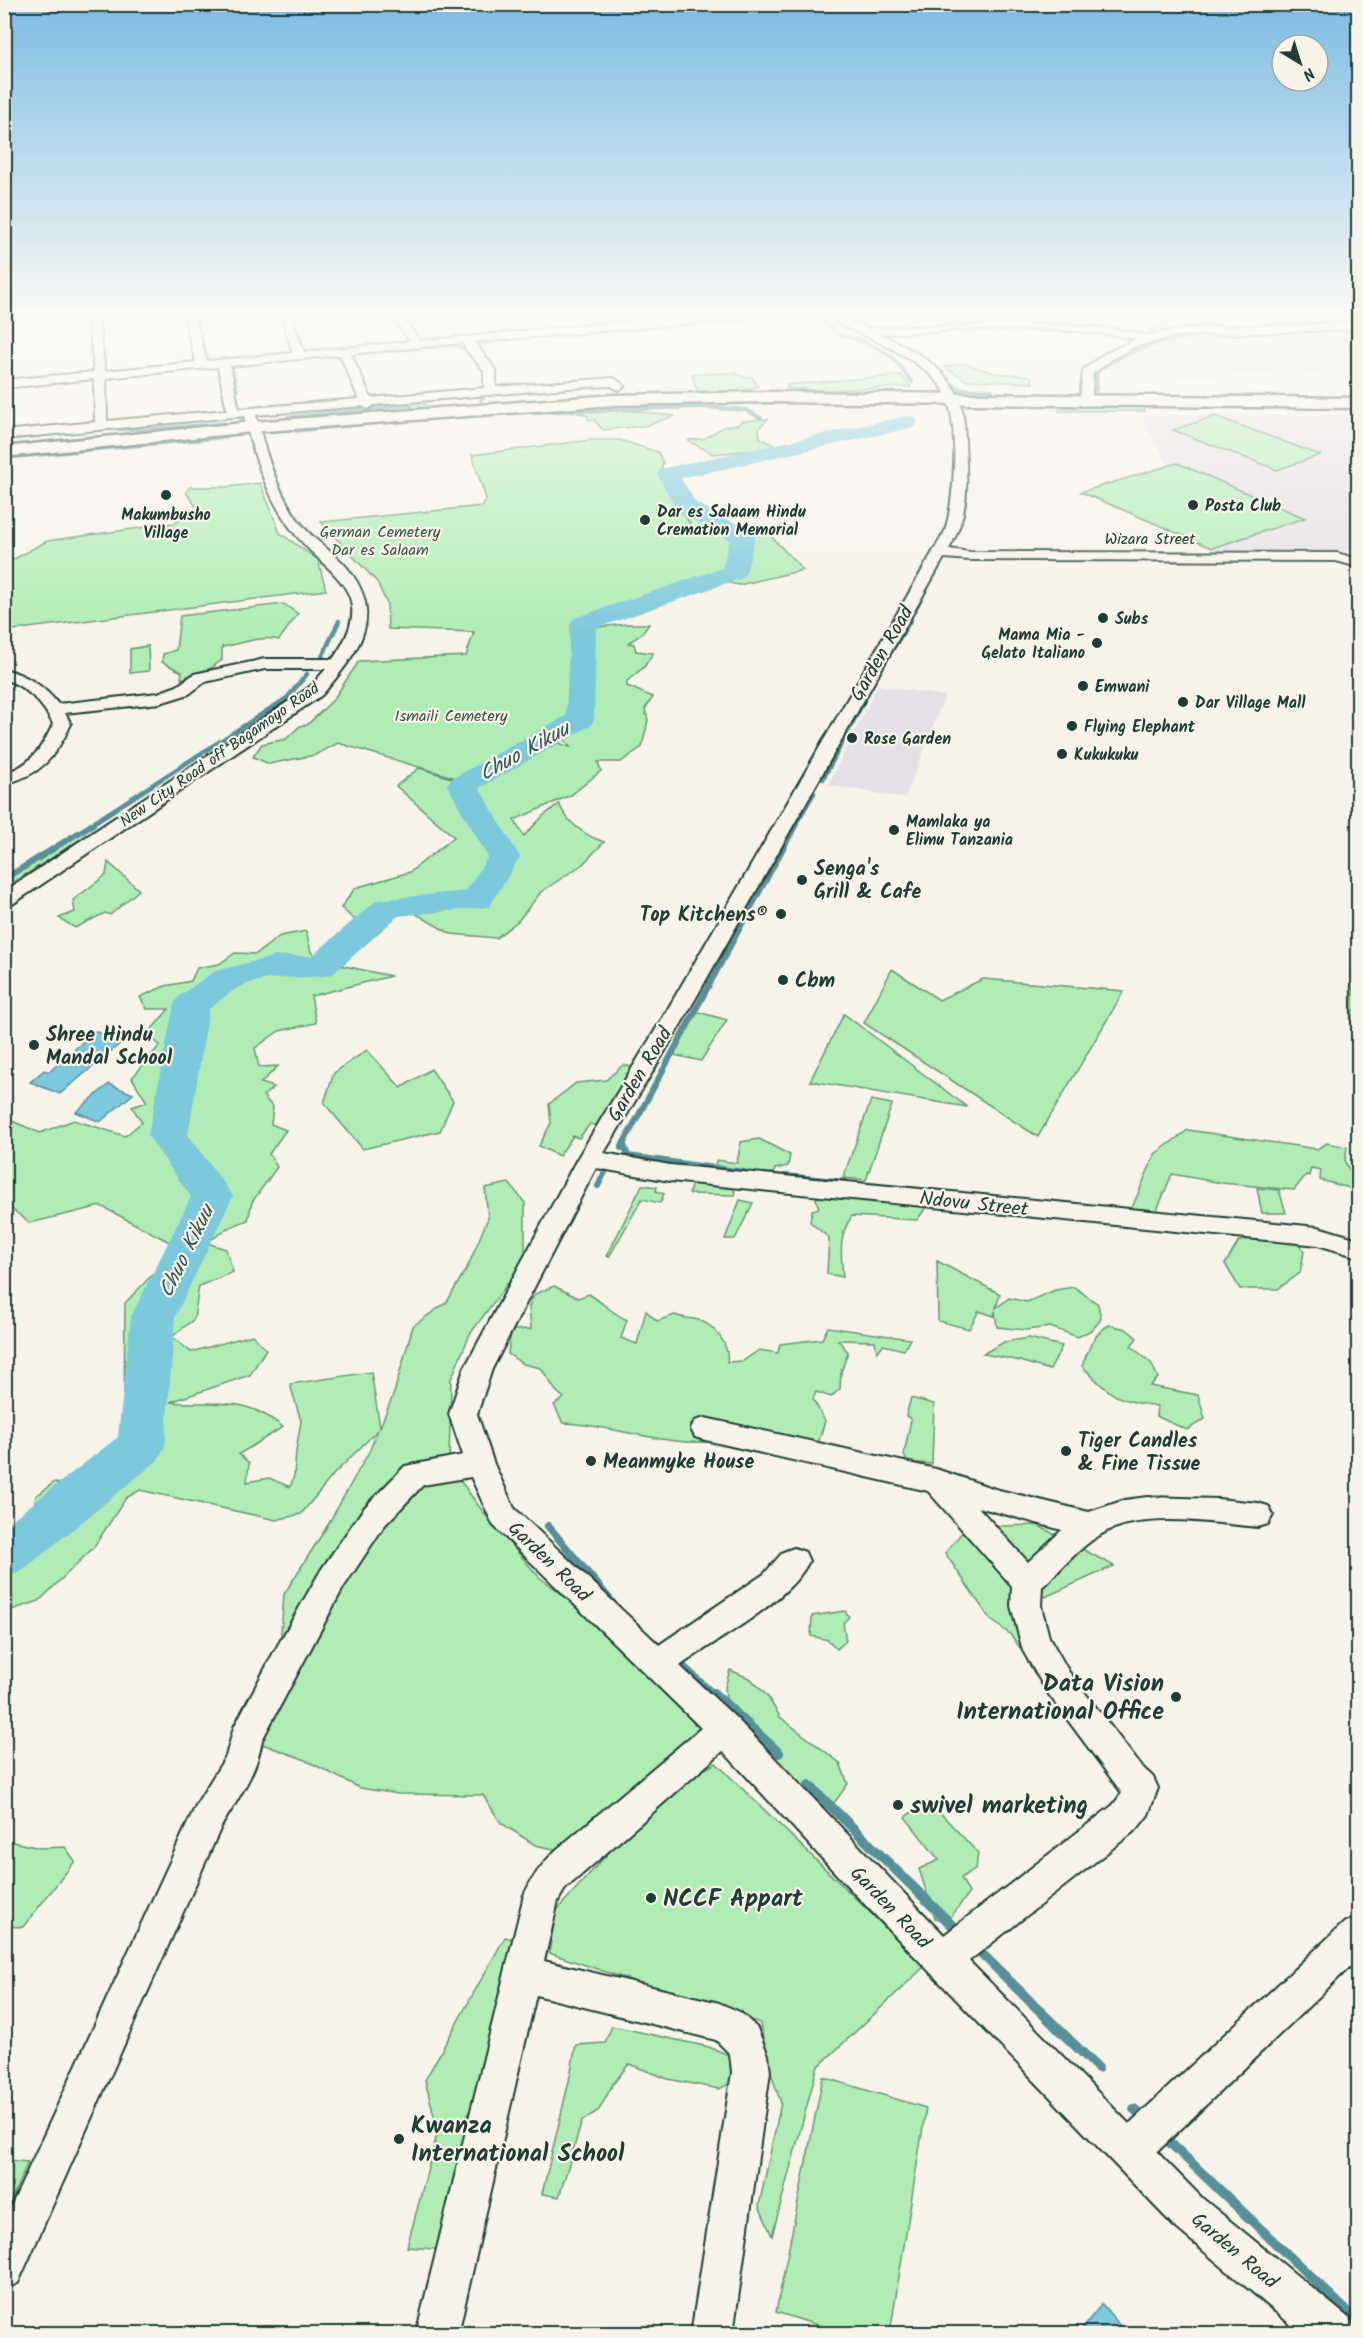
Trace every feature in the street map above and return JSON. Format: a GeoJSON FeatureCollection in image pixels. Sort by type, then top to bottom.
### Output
{"type":"FeatureCollection","features":[{"type":"Feature","properties":{"kind":"highway"},"geometry":{"type":"LineString","coordinates":[[4,436],[150,425]]}},
{"type":"Feature","properties":{"kind":"highway"},"geometry":{"type":"LineString","coordinates":[[4,452],[195,425]]}},
{"type":"Feature","properties":{"kind":"street"},"geometry":{"type":"LineString","coordinates":[[4,436],[100,425]]}},
{"type":"Feature","properties":{"kind":"street","name":"New City Road off Bagamoyo Road"},"geometry":{"type":"LineString","coordinates":[[4,901],[316,692],[338,664],[359,628],[361,613],[354,585],[295,525],[277,493],[249,425]]}},
{"type":"Feature","properties":{"kind":"street","name":"Garden Road"},"geometry":{"type":"LineString","coordinates":[[955,425],[961,467],[960,508],[952,531],[673,1019],[589,1159],[478,1369],[463,1414],[480,1464],[503,1516],[724,1729],[942,1959],[1188,2212],[1335,2334]]}},
{"type":"Feature","properties":{"kind":"street","name":"Wizara Street"},"geometry":{"type":"LineString","coordinates":[[940,553],[970,556],[1337,557],[1359,563]]}},
{"type":"Feature","properties":{"kind":"street"},"geometry":{"type":"LineString","coordinates":[[55,709],[160,698],[183,690],[200,678],[265,664],[338,664]]}},
{"type":"Feature","properties":{"kind":"street"},"geometry":{"type":"LineString","coordinates":[[4,674],[37,690],[55,709],[62,724],[53,744],[34,767],[18,776],[4,779]]}},
{"type":"Feature","properties":{"kind":"street","name":"Ndovu Street"},"geometry":{"type":"LineString","coordinates":[[589,1159],[670,1173],[1318,1236],[1359,1248]]}},
{"type":"Feature","properties":{"kind":"street"},"geometry":{"type":"LineString","coordinates":[[705,1429],[936,1481],[995,1501],[1090,1525]]}},
{"type":"Feature","properties":{"kind":"street"},"geometry":{"type":"LineString","coordinates":[[4,2269],[209,1815],[242,1761],[246,1738],[285,1662],[332,1579],[374,1517],[415,1474],[480,1464]]}},
{"type":"Feature","properties":{"kind":"street"},"geometry":{"type":"LineString","coordinates":[[936,1481],[1027,1582],[1026,1606],[1034,1641],[1058,1682],[1129,1777],[1141,1788],[1136,1803],[1125,1817],[942,1959]]}},
{"type":"Feature","properties":{"kind":"street"},"geometry":{"type":"LineString","coordinates":[[1027,1582],[1090,1525],[1127,1511],[1196,1509],[1258,1515]]}},
{"type":"Feature","properties":{"kind":"street"},"geometry":{"type":"LineString","coordinates":[[658,1666],[670,1654],[775,1583],[794,1561]]}},
{"type":"Feature","properties":{"kind":"street"},"geometry":{"type":"LineString","coordinates":[[437,2334],[542,1895],[553,1876],[724,1729]]}},
{"type":"Feature","properties":{"kind":"street"},"geometry":{"type":"LineString","coordinates":[[1129,2151],[1359,1935]]}},
{"type":"Feature","properties":{"kind":"street"},"geometry":{"type":"LineString","coordinates":[[523,1974],[719,2022],[731,2026],[747,2045],[751,2058],[751,2072],[712,2334]]}},
{"type":"Feature","properties":{"kind":"shaded area"},"geometry":{"type":"Polygon","coordinates":[[[1146,425],[1358,425],[1358,551],[1215,551],[1146,425]]]}},
{"type":"Feature","properties":{"kind":"shaded area"},"geometry":{"type":"Polygon","coordinates":[[[878,685],[945,696],[905,798],[828,785],[878,685]]]}},
{"type":"Feature","properties":{"kind":"green space"},"geometry":{"type":"Polygon","coordinates":[[[599,425],[647,425],[644,426],[603,430],[599,425]]]}},
{"type":"Feature","properties":{"kind":"green space"},"geometry":{"type":"Polygon","coordinates":[[[762,425],[759,428],[760,438],[781,448],[712,454],[688,440],[704,439],[723,427],[762,425]]]}},
{"type":"Feature","properties":{"kind":"green space"},"geometry":{"type":"Polygon","coordinates":[[[1188,425],[1240,425],[1320,455],[1277,470],[1173,430],[1188,425]]]}},
{"type":"Feature","properties":{"kind":"green space"},"geometry":{"type":"Polygon","coordinates":[[[591,440],[620,440],[658,452],[663,463],[661,470],[690,525],[689,518],[768,533],[803,570],[739,585],[703,577],[579,620],[578,629],[649,624],[642,634],[628,643],[634,644],[636,651],[653,653],[644,667],[627,681],[627,686],[653,697],[645,709],[648,720],[642,747],[621,762],[598,762],[601,771],[571,795],[514,820],[524,836],[543,816],[559,804],[577,828],[604,842],[583,864],[541,892],[518,921],[496,938],[451,934],[394,901],[357,922],[341,908],[355,888],[410,872],[454,837],[396,786],[419,768],[456,778],[338,743],[315,755],[269,764],[253,757],[262,744],[286,739],[300,726],[307,725],[333,700],[359,661],[466,656],[474,632],[388,629],[387,604],[377,582],[321,522],[483,506],[486,499],[472,455],[591,440]],[[556,726],[462,775],[542,737],[570,747],[556,726]]]}},
{"type":"Feature","properties":{"kind":"green space","name":"Posta Club"},"geometry":{"type":"Polygon","coordinates":[[[1177,463],[1305,518],[1212,548],[1081,492],[1177,463]]]}},
{"type":"Feature","properties":{"kind":"green space"},"geometry":{"type":"Polygon","coordinates":[[[260,483],[280,533],[318,560],[326,590],[5,631],[5,561],[9,562],[47,541],[175,523],[197,508],[186,492],[190,487],[228,487],[260,483]]]}},
{"type":"Feature","properties":{"kind":"green space"},"geometry":{"type":"Polygon","coordinates":[[[284,604],[298,614],[279,640],[258,639],[222,647],[222,660],[211,668],[181,679],[182,672],[162,662],[163,654],[176,650],[180,616],[284,604]]]}},
{"type":"Feature","properties":{"kind":"green space"},"geometry":{"type":"Polygon","coordinates":[[[148,646],[149,671],[130,673],[130,649],[148,646]]]}},
{"type":"Feature","properties":{"kind":"green space"},"geometry":{"type":"Polygon","coordinates":[[[81,829],[87,835],[5,888],[5,879],[59,848],[58,843],[81,829]]]}},
{"type":"Feature","properties":{"kind":"green space"},"geometry":{"type":"Polygon","coordinates":[[[108,862],[139,890],[110,915],[105,913],[75,928],[59,918],[75,912],[73,900],[106,875],[108,862]]]}},
{"type":"Feature","properties":{"kind":"green space"},"geometry":{"type":"Polygon","coordinates":[[[1355,893],[1358,893],[1358,1083],[1351,1081],[1355,893]]]}},
{"type":"Feature","properties":{"kind":"green space"},"geometry":{"type":"Polygon","coordinates":[[[306,931],[311,952],[321,961],[391,976],[311,996],[316,1023],[279,1031],[255,1048],[259,1067],[278,1066],[261,1083],[274,1087],[263,1096],[273,1107],[271,1124],[286,1130],[269,1154],[277,1167],[252,1202],[248,1220],[228,1228],[207,1243],[226,1249],[233,1272],[199,1286],[194,1319],[172,1337],[191,1352],[252,1335],[266,1349],[250,1375],[170,1402],[241,1406],[268,1417],[283,1427],[239,1454],[249,1463],[247,1482],[269,1478],[290,1487],[294,1476],[301,1421],[290,1384],[371,1372],[380,1427],[394,1393],[413,1326],[447,1302],[469,1264],[488,1218],[485,1188],[509,1183],[525,1203],[525,1260],[470,1334],[451,1379],[449,1465],[483,1512],[539,1577],[704,1698],[705,1737],[685,1780],[716,1763],[925,1966],[817,2068],[772,2236],[759,2206],[781,2103],[767,2061],[760,2023],[549,1953],[556,1911],[618,1842],[577,1854],[535,1845],[501,1823],[483,1795],[398,1794],[360,1788],[303,1759],[246,1738],[280,1645],[284,1594],[326,1528],[370,1450],[378,1430],[334,1474],[301,1514],[276,1520],[140,1490],[126,1498],[93,1548],[39,1601],[5,1612],[4,1541],[32,1518],[36,1496],[55,1482],[70,1490],[103,1470],[129,1445],[124,1412],[125,1303],[179,1247],[101,1206],[30,1223],[5,1204],[5,1118],[40,1133],[74,1120],[125,1136],[142,1122],[132,1107],[147,1102],[132,1078],[160,1045],[147,1035],[169,1009],[147,1009],[140,997],[165,986],[191,981],[197,968],[219,964],[235,953],[256,954],[280,936],[306,931]]]}},
{"type":"Feature","properties":{"kind":"green space"},"geometry":{"type":"Polygon","coordinates":[[[892,969],[939,1000],[983,979],[1124,991],[1038,1137],[864,1023],[892,969]]]}},
{"type":"Feature","properties":{"kind":"green space"},"geometry":{"type":"Polygon","coordinates":[[[698,1012],[727,1020],[701,1061],[674,1055],[698,1012]]]}},
{"type":"Feature","properties":{"kind":"green space"},"geometry":{"type":"Polygon","coordinates":[[[844,1014],[967,1107],[810,1081],[844,1014]]]}},
{"type":"Feature","properties":{"kind":"green space"},"geometry":{"type":"Polygon","coordinates":[[[367,1050],[401,1088],[431,1069],[453,1101],[440,1131],[363,1149],[324,1103],[334,1073],[367,1050]]]}},
{"type":"Feature","properties":{"kind":"green space"},"geometry":{"type":"Polygon","coordinates":[[[623,1065],[633,1067],[600,1126],[590,1124],[579,1138],[573,1136],[559,1156],[539,1146],[551,1123],[549,1104],[576,1083],[606,1080],[623,1065]]]}},
{"type":"Feature","properties":{"kind":"green space"},"geometry":{"type":"Polygon","coordinates":[[[871,1100],[892,1104],[866,1180],[843,1178],[871,1100]]]}},
{"type":"Feature","properties":{"kind":"green space"},"geometry":{"type":"Polygon","coordinates":[[[1188,1130],[1317,1149],[1327,1143],[1347,1147],[1345,1162],[1356,1180],[1353,1189],[1320,1180],[1321,1170],[1311,1168],[1309,1176],[1306,1175],[1294,1190],[1222,1183],[1172,1174],[1153,1220],[1131,1210],[1155,1154],[1188,1130]]]}},
{"type":"Feature","properties":{"kind":"green space"},"geometry":{"type":"Polygon","coordinates":[[[759,1139],[790,1155],[788,1166],[775,1169],[771,1181],[715,1166],[716,1160],[737,1163],[741,1142],[759,1139]]]}},
{"type":"Feature","properties":{"kind":"green space"},"geometry":{"type":"Polygon","coordinates":[[[692,1183],[734,1188],[735,1195],[689,1194],[692,1183]]]}},
{"type":"Feature","properties":{"kind":"green space"},"geometry":{"type":"Polygon","coordinates":[[[642,1185],[657,1187],[656,1191],[664,1194],[660,1203],[642,1199],[609,1257],[607,1256],[642,1185]]]}},
{"type":"Feature","properties":{"kind":"green space"},"geometry":{"type":"Polygon","coordinates":[[[1257,1188],[1279,1190],[1286,1213],[1262,1213],[1257,1188]]]}},
{"type":"Feature","properties":{"kind":"green space"},"geometry":{"type":"Polygon","coordinates":[[[821,1193],[927,1206],[917,1220],[852,1216],[842,1238],[843,1277],[827,1274],[829,1238],[810,1222],[812,1210],[819,1208],[816,1199],[821,1193]]]}},
{"type":"Feature","properties":{"kind":"green space"},"geometry":{"type":"Polygon","coordinates":[[[740,1200],[753,1203],[735,1239],[725,1239],[740,1200]]]}},
{"type":"Feature","properties":{"kind":"green space"},"geometry":{"type":"Polygon","coordinates":[[[1269,1236],[1298,1238],[1304,1252],[1300,1273],[1278,1289],[1240,1289],[1225,1264],[1239,1241],[1269,1236]]]}},
{"type":"Feature","properties":{"kind":"green space"},"geometry":{"type":"Polygon","coordinates":[[[937,1261],[1000,1294],[996,1308],[1009,1298],[1027,1302],[1055,1290],[1074,1287],[1098,1304],[1101,1319],[1093,1329],[1078,1337],[1050,1327],[1026,1330],[997,1327],[995,1311],[994,1316],[979,1311],[969,1329],[938,1321],[937,1261]]]}},
{"type":"Feature","properties":{"kind":"green space"},"geometry":{"type":"Polygon","coordinates":[[[554,1286],[578,1298],[589,1294],[627,1320],[621,1338],[637,1344],[646,1311],[657,1321],[675,1315],[708,1324],[723,1341],[727,1362],[743,1361],[759,1350],[778,1353],[780,1344],[822,1339],[828,1327],[910,1339],[904,1350],[883,1345],[877,1352],[875,1341],[838,1340],[848,1352],[841,1372],[840,1389],[831,1397],[816,1392],[813,1399],[825,1421],[814,1457],[720,1440],[683,1442],[601,1427],[563,1423],[554,1405],[564,1398],[556,1391],[541,1368],[523,1364],[508,1354],[511,1330],[531,1329],[529,1306],[535,1294],[554,1286]]]}},
{"type":"Feature","properties":{"kind":"green space"},"geometry":{"type":"Polygon","coordinates":[[[1109,1325],[1126,1329],[1137,1338],[1131,1346],[1151,1363],[1158,1378],[1150,1386],[1198,1395],[1205,1419],[1187,1430],[1156,1416],[1157,1406],[1122,1399],[1092,1376],[1082,1366],[1095,1337],[1109,1325]]]}},
{"type":"Feature","properties":{"kind":"green space"},"geometry":{"type":"Polygon","coordinates":[[[1029,1338],[1062,1346],[1050,1370],[1016,1360],[983,1354],[1004,1342],[1029,1338]]]}},
{"type":"Feature","properties":{"kind":"green space"},"geometry":{"type":"Polygon","coordinates":[[[911,1398],[934,1404],[932,1464],[907,1462],[904,1455],[911,1419],[906,1416],[911,1398]]]}},
{"type":"Feature","properties":{"kind":"green space"},"geometry":{"type":"Polygon","coordinates":[[[973,1519],[1002,1526],[1037,1525],[1114,1566],[1025,1606],[1039,1675],[1011,1635],[990,1619],[945,1553],[973,1519]]]}},
{"type":"Feature","properties":{"kind":"green space"},"geometry":{"type":"Polygon","coordinates":[[[845,1611],[849,1617],[843,1623],[846,1641],[837,1649],[828,1640],[811,1636],[812,1616],[845,1611]]]}},
{"type":"Feature","properties":{"kind":"green space"},"geometry":{"type":"Polygon","coordinates":[[[730,1670],[751,1679],[768,1697],[780,1717],[840,1763],[848,1784],[831,1807],[802,1803],[728,1719],[725,1687],[730,1670]]]}},
{"type":"Feature","properties":{"kind":"green space"},"geometry":{"type":"Polygon","coordinates":[[[929,1801],[978,1853],[976,1868],[961,1878],[969,1893],[948,1921],[935,1918],[919,1869],[939,1860],[905,1817],[929,1801]]]}},
{"type":"Feature","properties":{"kind":"green space"},"geometry":{"type":"Polygon","coordinates":[[[4,1840],[40,1848],[65,1847],[75,1861],[23,1927],[5,1926],[4,1840]]]}},
{"type":"Feature","properties":{"kind":"green space"},"geometry":{"type":"Polygon","coordinates":[[[505,1937],[521,1941],[449,2250],[407,2247],[438,2131],[425,2080],[505,1937]]]}},
{"type":"Feature","properties":{"kind":"green space"},"geometry":{"type":"Polygon","coordinates":[[[612,2026],[709,2047],[731,2056],[737,2080],[719,2089],[668,2079],[629,2064],[613,2084],[599,2110],[582,2121],[559,2197],[542,2194],[576,2045],[605,2043],[612,2026]]]}},
{"type":"Feature","properties":{"kind":"green space"},"geometry":{"type":"Polygon","coordinates":[[[823,2077],[926,2108],[890,2333],[842,2333],[776,2312],[823,2077]]]}},
{"type":"Feature","properties":{"kind":"green space"},"geometry":{"type":"Polygon","coordinates":[[[4,2160],[28,2162],[5,2213],[4,2160]]]}},
{"type":"Feature","properties":{"kind":"water"},"geometry":{"type":"Polygon","coordinates":[[[95,1031],[122,1042],[60,1094],[30,1082],[44,1070],[49,1072],[95,1031]]]}},
{"type":"Feature","properties":{"kind":"water"},"geometry":{"type":"Polygon","coordinates":[[[109,1084],[133,1094],[100,1122],[76,1112],[109,1084]]]}},
{"type":"Feature","properties":{"kind":"water"},"geometry":{"type":"Polygon","coordinates":[[[1102,2304],[1126,2333],[1078,2333],[1102,2304]]]}},
{"type":"Feature","properties":{"kind":"waterway"},"geometry":{"type":"LineString","coordinates":[[112,429],[144,430],[200,425]]}},
{"type":"Feature","properties":{"kind":"waterway"},"geometry":{"type":"LineString","coordinates":[[296,431],[351,425]]}},
{"type":"Feature","properties":{"kind":"waterway","name":"Chuo Kikuu"},"geometry":{"type":"LineString","coordinates":[[4,1556],[141,1446],[153,1317],[212,1196],[168,1136],[192,1004],[228,979],[276,967],[321,966],[389,907],[477,900],[504,857],[462,785],[580,720],[583,624],[733,573],[743,537],[687,508],[668,474],[893,425]]}},
{"type":"Feature","properties":{"kind":"waterway"},"geometry":{"type":"LineString","coordinates":[[4,446],[96,437]]}},
{"type":"Feature","properties":{"kind":"waterway"},"geometry":{"type":"LineString","coordinates":[[4,458],[226,437]]}},
{"type":"Feature","properties":{"kind":"waterway"},"geometry":{"type":"LineString","coordinates":[[884,663],[911,619]]}},
{"type":"Feature","properties":{"kind":"waterway"},"geometry":{"type":"LineString","coordinates":[[322,657],[339,621]]}},
{"type":"Feature","properties":{"kind":"waterway"},"geometry":{"type":"LineString","coordinates":[[90,825],[287,698],[307,674]]}},
{"type":"Feature","properties":{"kind":"waterway"},"geometry":{"type":"LineString","coordinates":[[823,779],[867,695]]}},
{"type":"Feature","properties":{"kind":"waterway"},"geometry":{"type":"LineString","coordinates":[[795,825],[814,793]]}},
{"type":"Feature","properties":{"kind":"waterway"},"geometry":{"type":"LineString","coordinates":[[4,879],[93,824]]}},
{"type":"Feature","properties":{"kind":"waterway"},"geometry":{"type":"LineString","coordinates":[[621,1148],[796,824]]}},
{"type":"Feature","properties":{"kind":"waterway"},"geometry":{"type":"LineString","coordinates":[[624,1145],[628,1156],[744,1172]]}},
{"type":"Feature","properties":{"kind":"waterway"},"geometry":{"type":"LineString","coordinates":[[598,1186],[605,1172]]}},
{"type":"Feature","properties":{"kind":"waterway"},"geometry":{"type":"LineString","coordinates":[[785,1176],[846,1182]]}},
{"type":"Feature","properties":{"kind":"waterway"},"geometry":{"type":"LineString","coordinates":[[548,1526],[612,1602]]}},
{"type":"Feature","properties":{"kind":"waterway"},"geometry":{"type":"LineString","coordinates":[[676,1660],[714,1695]]}},
{"type":"Feature","properties":{"kind":"waterway"},"geometry":{"type":"LineString","coordinates":[[713,1693],[779,1753]]}},
{"type":"Feature","properties":{"kind":"waterway"},"geometry":{"type":"LineString","coordinates":[[809,1785],[959,1932]]}},
{"type":"Feature","properties":{"kind":"waterway"},"geometry":{"type":"LineString","coordinates":[[974,1946],[1098,2068]]}},
{"type":"Feature","properties":{"kind":"waterway"},"geometry":{"type":"LineString","coordinates":[[1134,2109],[1146,2119]]}},
{"type":"Feature","properties":{"kind":"waterway"},"geometry":{"type":"LineString","coordinates":[[1162,2135],[1358,2322]]}},
{"type":"Feature","properties":{"kind":"place","name":"Makumbusho Village"},"geometry":{"type":"Point","coordinates":[166,495]}},
{"type":"Feature","properties":{"kind":"place","name":"Posta Club"},"geometry":{"type":"Point","coordinates":[1193,505]}},
{"type":"Feature","properties":{"kind":"place","name":"Dar es Salaam Hindu Cremation Memorial"},"geometry":{"type":"Point","coordinates":[645,520]}},
{"type":"Feature","properties":{"kind":"place","name":"Subs"},"geometry":{"type":"Point","coordinates":[1103,618]}},
{"type":"Feature","properties":{"kind":"place","name":"Mama Mia - Gelato Italiano"},"geometry":{"type":"Point","coordinates":[1097,643]}},
{"type":"Feature","properties":{"kind":"place","name":"Emwani"},"geometry":{"type":"Point","coordinates":[1083,686]}},
{"type":"Feature","properties":{"kind":"place","name":"Dar Village Mall"},"geometry":{"type":"Point","coordinates":[1183,702]}},
{"type":"Feature","properties":{"kind":"place","name":"Flying Elephant"},"geometry":{"type":"Point","coordinates":[1072,726]}},
{"type":"Feature","properties":{"kind":"place","name":"Rose Garden"},"geometry":{"type":"Point","coordinates":[852,738]}},
{"type":"Feature","properties":{"kind":"place","name":"Kukukuku"},"geometry":{"type":"Point","coordinates":[1062,754]}},
{"type":"Feature","properties":{"kind":"place","name":"Mamlaka ya Elimu Tanzania"},"geometry":{"type":"Point","coordinates":[894,830]}},
{"type":"Feature","properties":{"kind":"place","name":"Senga's Grill & Cafe"},"geometry":{"type":"Point","coordinates":[802,880]}},
{"type":"Feature","properties":{"kind":"place","name":"Top Kitchens®"},"geometry":{"type":"Point","coordinates":[781,914]}},
{"type":"Feature","properties":{"kind":"place","name":"Cbm"},"geometry":{"type":"Point","coordinates":[783,980]}},
{"type":"Feature","properties":{"kind":"place","name":"Shree Hindu Mandal School"},"geometry":{"type":"Point","coordinates":[34,1045]}},
{"type":"Feature","properties":{"kind":"place","name":"Tiger Candles & Fine Tissue"},"geometry":{"type":"Point","coordinates":[1066,1451]}},
{"type":"Feature","properties":{"kind":"place","name":"Meanmyke House"},"geometry":{"type":"Point","coordinates":[591,1461]}},
{"type":"Feature","properties":{"kind":"place","name":"Data Vision International Office"},"geometry":{"type":"Point","coordinates":[1176,1697]}},
{"type":"Feature","properties":{"kind":"place","name":"swivel marketing"},"geometry":{"type":"Point","coordinates":[898,1805]}},
{"type":"Feature","properties":{"kind":"place","name":"NCCF Appart"},"geometry":{"type":"Point","coordinates":[651,1898]}},
{"type":"Feature","properties":{"kind":"place","name":"Kwanza International School"},"geometry":{"type":"Point","coordinates":[399,2139]}},
{"type":"Feature","properties":{"kind":"park label","name":"German Cemetery Dar es Salaam"},"geometry":{"type":"Point","coordinates":[380,540]}},
{"type":"Feature","properties":{"kind":"park label","name":"Ismaili Cemetery"},"geometry":{"type":"Point","coordinates":[451,715]}}]}
